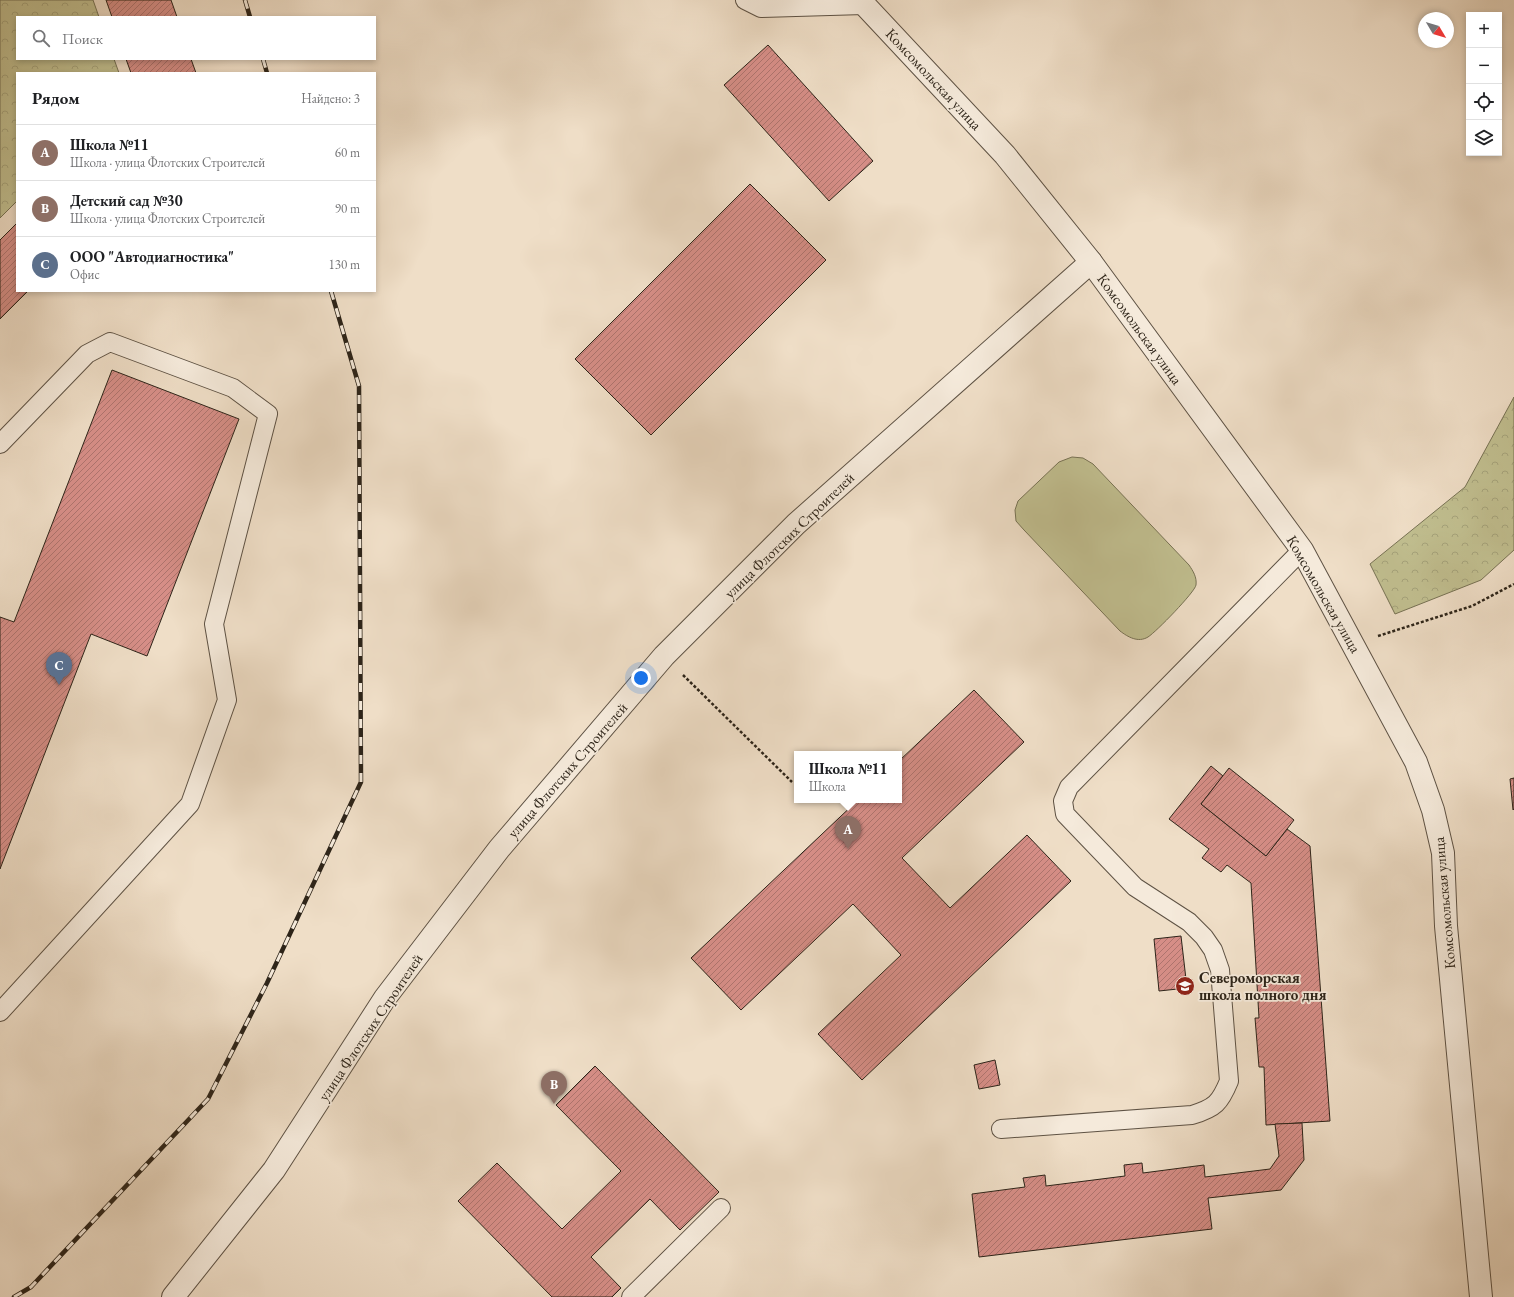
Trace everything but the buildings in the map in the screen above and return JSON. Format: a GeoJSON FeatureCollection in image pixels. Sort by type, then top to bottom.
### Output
{"type":"FeatureCollection","features":[{"type":"Feature","properties":{"kind":"street","name":"Комсомольская улица"},"geometry":{"type":"LineString","coordinates":[[862,3],[1005,155],[1091,262],[1302,550],[1416,762],[1433,810],[1442,852],[1446,926],[1480,1297]]}},
{"type":"Feature","properties":{"kind":"street","name":"улица Флотских Строителей"},"geometry":{"type":"LineString","coordinates":[[172,1297],[274,1170],[385,998],[494,855],[664,656],[796,524],[1091,262]]}},
{"type":"Feature","properties":{"kind":"lane"},"geometry":{"type":"LineString","coordinates":[[745,0],[761,8],[862,3]]}},
{"type":"Feature","properties":{"kind":"lane"},"geometry":{"type":"LineString","coordinates":[[0,444],[87,354],[110,342],[233,388],[268,414],[214,624],[227,700],[190,804],[0,1012]]}},
{"type":"Feature","properties":{"kind":"lane"},"geometry":{"type":"LineString","coordinates":[[1001,1129],[1192,1115],[1209,1109],[1223,1096],[1229,1081],[1220,970],[1213,950],[1204,937],[1189,922],[1135,887],[1065,814],[1063,801],[1069,787],[1302,550]]}},
{"type":"Feature","properties":{"kind":"lane"},"geometry":{"type":"LineString","coordinates":[[631,1297],[722,1208]]}},
{"type":"Feature","properties":{"kind":"path"},"geometry":{"type":"LineString","coordinates":[[1353,644],[1472,606],[1514,584]]}},
{"type":"Feature","properties":{"kind":"path"},"geometry":{"type":"LineString","coordinates":[[664,656],[792,782]]}},
{"type":"Feature","properties":{"kind":"green space"},"geometry":{"type":"Polygon","coordinates":[[[0,0],[93,0],[99,16],[16,16],[16,60],[114,60],[119,72],[16,72],[16,202],[0,218],[0,0]]]}},
{"type":"Feature","properties":{"kind":"green space"},"geometry":{"type":"Polygon","coordinates":[[[1514,397],[1514,550],[1481,580],[1395,614],[1370,564],[1465,487],[1514,397]]]}},
{"type":"Feature","properties":{"kind":"green space"},"geometry":{"type":"Polygon","coordinates":[[[1072,457],[1083,458],[1093,464],[1189,565],[1196,579],[1194,589],[1175,612],[1159,628],[1144,639],[1133,638],[1120,631],[1016,521],[1015,510],[1018,501],[1059,462],[1072,457]]]}},
{"type":"Feature","properties":{"kind":"railway"},"geometry":{"type":"LineString","coordinates":[[245,0],[250,16]]}},
{"type":"Feature","properties":{"kind":"railway"},"geometry":{"type":"LineString","coordinates":[[263,60],[267,72]]}},
{"type":"Feature","properties":{"kind":"railway"},"geometry":{"type":"LineString","coordinates":[[14,1297],[31,1287],[208,1099],[267,983],[361,782],[359,386],[331,292]]}},
{"type":"Feature","properties":{"kind":"place","name":"ООО \"Автодиагностика\""},"geometry":{"type":"Point","coordinates":[59,685]}},
{"type":"Feature","properties":{"kind":"place","name":"Школа №11"},"geometry":{"type":"Point","coordinates":[848,849]}},
{"type":"Feature","properties":{"kind":"place","name":"Североморская школа полного дня"},"geometry":{"type":"Point","coordinates":[1185,986]}},
{"type":"Feature","properties":{"kind":"place","name":"Детский сад №30"},"geometry":{"type":"Point","coordinates":[554,1104]}}]}
